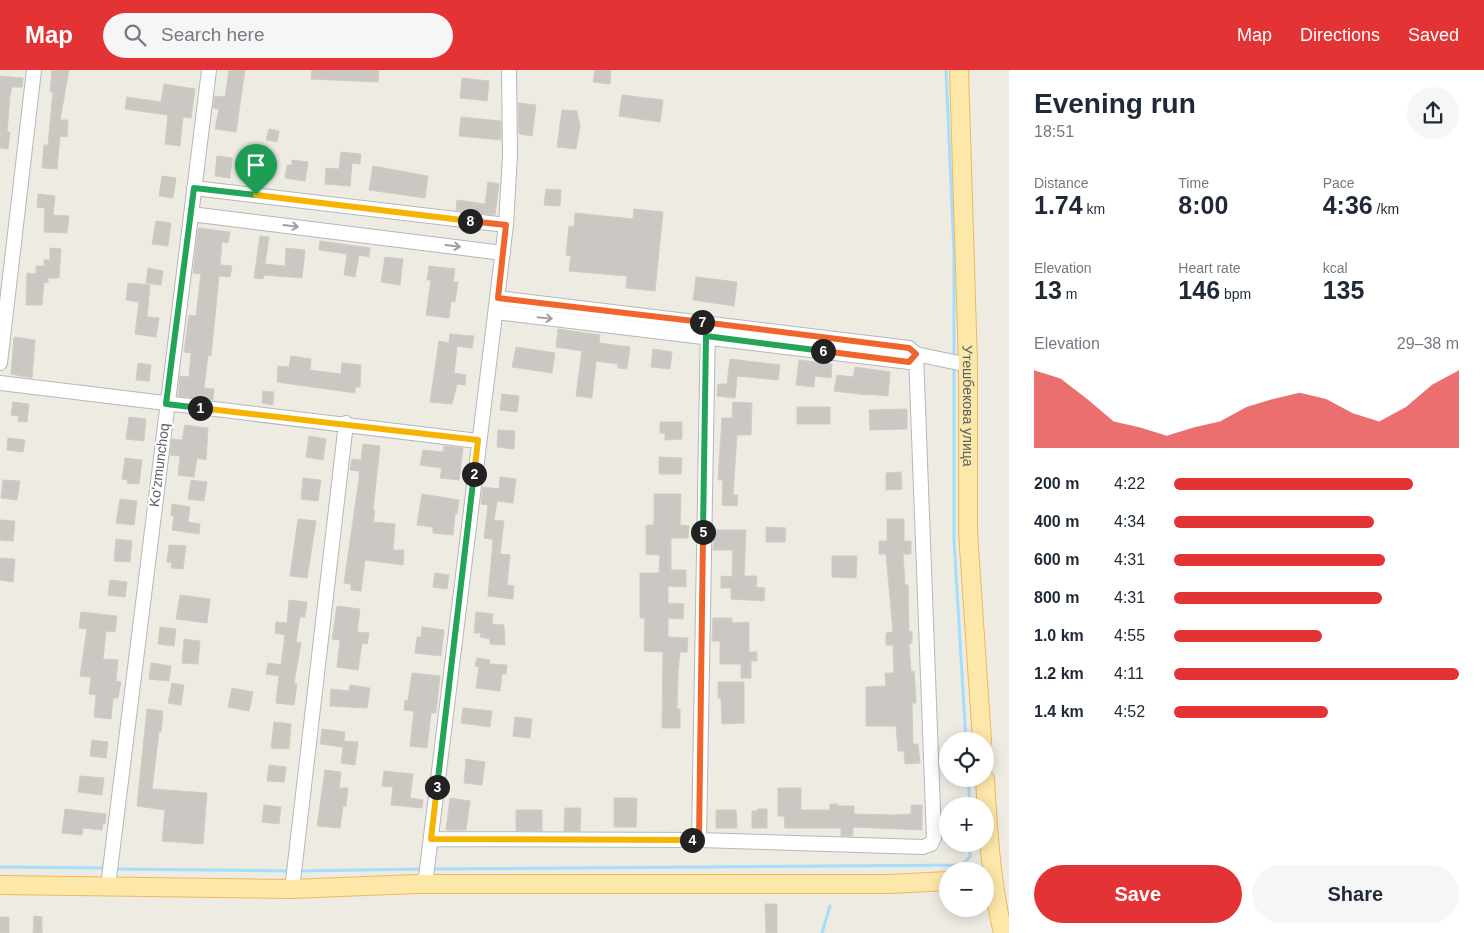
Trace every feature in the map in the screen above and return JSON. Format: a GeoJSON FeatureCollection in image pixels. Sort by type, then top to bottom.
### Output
{"type":"FeatureCollection","features":[{"type":"Feature","properties":{"kind":"main road","name":"Утешбекова улица"},"geometry":{"type":"LineString","coordinates":[[959,70],[968,366],[968,532],[981,732]]}},
{"type":"Feature","properties":{"kind":"main road"},"geometry":{"type":"LineString","coordinates":[[986,787],[1003,933]]}},
{"type":"Feature","properties":{"kind":"main road"},"geometry":{"type":"LineString","coordinates":[[0,878],[109,872],[427,870],[809,876],[939,881]]}},
{"type":"Feature","properties":{"kind":"main road"},"geometry":{"type":"LineString","coordinates":[[0,885],[291,889],[416,884],[889,884],[939,881]]}},
{"type":"Feature","properties":{"kind":"street"},"geometry":{"type":"LineString","coordinates":[[0,363],[34,70]]}},
{"type":"Feature","properties":{"kind":"street","name":"Ko'zmunchoq"},"geometry":{"type":"LineString","coordinates":[[109,872],[209,70]]}},
{"type":"Feature","properties":{"kind":"street"},"geometry":{"type":"LineString","coordinates":[[427,870],[478,440],[506,225],[510,155],[509,70]]}},
{"type":"Feature","properties":{"kind":"street"},"geometry":{"type":"LineString","coordinates":[[194,188],[506,225]]}},
{"type":"Feature","properties":{"kind":"street"},"geometry":{"type":"LineString","coordinates":[[191,214],[503,253]]}},
{"type":"Feature","properties":{"kind":"street"},"geometry":{"type":"LineString","coordinates":[[498,298],[707,330]]}},
{"type":"Feature","properties":{"kind":"street"},"geometry":{"type":"LineString","coordinates":[[496,312],[909,348],[916,354],[968,366]]}},
{"type":"Feature","properties":{"kind":"street"},"geometry":{"type":"LineString","coordinates":[[699,840],[707,330]]}},
{"type":"Feature","properties":{"kind":"street"},"geometry":{"type":"LineString","coordinates":[[431,839],[699,840],[923,847],[930,844],[934,838],[916,354]]}},
{"type":"Feature","properties":{"kind":"street"},"geometry":{"type":"LineString","coordinates":[[0,383],[478,440]]}},
{"type":"Feature","properties":{"kind":"street"},"geometry":{"type":"LineString","coordinates":[[294,871],[346,423]]}},
{"type":"Feature","properties":{"kind":"building"},"geometry":{"type":"Polygon","coordinates":[[[52,70],[69,70],[60,120],[68,120],[67,137],[60,136],[57,169],[42,168],[44,145],[48,145],[53,92],[50,92],[52,70]]]}},
{"type":"Feature","properties":{"kind":"building"},"geometry":{"type":"Polygon","coordinates":[[[229,70],[245,70],[236,132],[215,129],[219,109],[213,108],[215,96],[225,97],[229,70]]]}},
{"type":"Feature","properties":{"kind":"building"},"geometry":{"type":"Polygon","coordinates":[[[312,70],[379,70],[378,82],[311,79],[312,70]]]}},
{"type":"Feature","properties":{"kind":"building"},"geometry":{"type":"Polygon","coordinates":[[[595,70],[611,70],[610,84],[593,82],[595,70]]]}},
{"type":"Feature","properties":{"kind":"building"},"geometry":{"type":"Polygon","coordinates":[[[0,76],[23,78],[22,87],[12,87],[10,95],[7,132],[10,132],[8,149],[0,148],[0,76]]]}},
{"type":"Feature","properties":{"kind":"building"},"geometry":{"type":"Polygon","coordinates":[[[462,78],[489,81],[487,101],[460,98],[462,78]]]}},
{"type":"Feature","properties":{"kind":"building"},"geometry":{"type":"Polygon","coordinates":[[[164,84],[195,89],[191,118],[183,117],[180,146],[165,144],[168,115],[125,109],[127,97],[161,102],[164,84]]]}},
{"type":"Feature","properties":{"kind":"building"},"geometry":{"type":"Polygon","coordinates":[[[622,95],[663,100],[660,122],[619,116],[622,95]]]}},
{"type":"Feature","properties":{"kind":"building"},"geometry":{"type":"Polygon","coordinates":[[[518,103],[536,105],[532,136],[519,134],[518,103]]]}},
{"type":"Feature","properties":{"kind":"building"},"geometry":{"type":"Polygon","coordinates":[[[562,110],[577,111],[580,126],[576,149],[557,147],[562,110]]]}},
{"type":"Feature","properties":{"kind":"building"},"geometry":{"type":"Polygon","coordinates":[[[461,117],[501,121],[501,140],[459,136],[461,117]]]}},
{"type":"Feature","properties":{"kind":"building"},"geometry":{"type":"Polygon","coordinates":[[[269,129],[279,131],[277,142],[266,140],[269,129]]]}},
{"type":"Feature","properties":{"kind":"building"},"geometry":{"type":"Polygon","coordinates":[[[341,152],[361,154],[360,164],[352,163],[350,186],[325,184],[326,168],[339,169],[341,152]]]}},
{"type":"Feature","properties":{"kind":"building"},"geometry":{"type":"Polygon","coordinates":[[[217,156],[232,158],[230,178],[215,176],[217,156]]]}},
{"type":"Feature","properties":{"kind":"building"},"geometry":{"type":"Polygon","coordinates":[[[292,160],[308,162],[305,181],[285,178],[287,165],[292,165],[292,160]]]}},
{"type":"Feature","properties":{"kind":"building"},"geometry":{"type":"Polygon","coordinates":[[[373,166],[428,176],[425,198],[369,190],[373,166]]]}},
{"type":"Feature","properties":{"kind":"building"},"geometry":{"type":"Polygon","coordinates":[[[162,176],[176,178],[173,198],[159,196],[162,176]]]}},
{"type":"Feature","properties":{"kind":"building"},"geometry":{"type":"Polygon","coordinates":[[[488,182],[499,184],[495,215],[456,210],[457,200],[485,204],[488,182]]]}},
{"type":"Feature","properties":{"kind":"building"},"geometry":{"type":"Polygon","coordinates":[[[546,189],[561,190],[560,206],[544,205],[546,189]]]}},
{"type":"Feature","properties":{"kind":"building"},"geometry":{"type":"Polygon","coordinates":[[[38,194],[55,196],[53,215],[69,216],[67,233],[44,232],[45,208],[37,207],[38,194]]]}},
{"type":"Feature","properties":{"kind":"building"},"geometry":{"type":"Polygon","coordinates":[[[634,209],[663,212],[655,291],[626,288],[627,276],[569,271],[571,256],[566,255],[569,226],[574,227],[575,213],[633,219],[634,209]]]}},
{"type":"Feature","properties":{"kind":"building"},"geometry":{"type":"Polygon","coordinates":[[[156,221],[171,223],[168,246],[152,244],[156,221]]]}},
{"type":"Feature","properties":{"kind":"building"},"geometry":{"type":"Polygon","coordinates":[[[198,228],[230,232],[228,243],[222,242],[220,265],[232,266],[230,277],[219,276],[211,356],[208,355],[204,388],[214,389],[213,400],[178,396],[180,376],[189,377],[191,353],[184,352],[189,315],[196,316],[201,274],[193,273],[198,228]]]}},
{"type":"Feature","properties":{"kind":"building"},"geometry":{"type":"Polygon","coordinates":[[[260,236],[269,237],[265,264],[285,266],[286,248],[305,250],[302,278],[264,275],[263,279],[254,278],[260,236]]]}},
{"type":"Feature","properties":{"kind":"building"},"geometry":{"type":"Polygon","coordinates":[[[320,241],[370,248],[369,257],[359,255],[355,277],[344,275],[347,254],[319,250],[320,241]]]}},
{"type":"Feature","properties":{"kind":"building"},"geometry":{"type":"Polygon","coordinates":[[[50,248],[61,249],[59,278],[48,278],[48,283],[44,282],[42,305],[26,305],[27,273],[36,274],[36,266],[44,266],[44,260],[50,260],[50,248]]]}},
{"type":"Feature","properties":{"kind":"building"},"geometry":{"type":"Polygon","coordinates":[[[385,257],[403,259],[400,285],[381,282],[385,257]]]}},
{"type":"Feature","properties":{"kind":"building"},"geometry":{"type":"Polygon","coordinates":[[[429,266],[455,269],[453,282],[458,282],[455,302],[451,301],[449,318],[426,315],[431,280],[427,280],[429,266]]]}},
{"type":"Feature","properties":{"kind":"building"},"geometry":{"type":"Polygon","coordinates":[[[148,268],[163,271],[161,285],[146,283],[148,268]]]}},
{"type":"Feature","properties":{"kind":"building"},"geometry":{"type":"Polygon","coordinates":[[[696,277],[737,282],[734,306],[693,300],[696,277]]]}},
{"type":"Feature","properties":{"kind":"building"},"geometry":{"type":"Polygon","coordinates":[[[128,283],[150,285],[147,317],[159,318],[156,337],[135,334],[139,302],[126,300],[128,283]]]}},
{"type":"Feature","properties":{"kind":"building"},"geometry":{"type":"Polygon","coordinates":[[[558,329],[600,335],[599,343],[630,347],[627,369],[618,368],[618,364],[596,361],[592,398],[576,396],[582,351],[556,347],[558,329]]]}},
{"type":"Feature","properties":{"kind":"building"},"geometry":{"type":"Polygon","coordinates":[[[450,334],[474,336],[472,348],[457,346],[454,373],[466,375],[465,385],[457,384],[452,404],[430,402],[439,341],[449,343],[450,334]]]}},
{"type":"Feature","properties":{"kind":"building"},"geometry":{"type":"Polygon","coordinates":[[[14,337],[35,340],[32,378],[11,374],[14,337]]]}},
{"type":"Feature","properties":{"kind":"building"},"geometry":{"type":"Polygon","coordinates":[[[516,347],[555,353],[552,373],[512,367],[516,347]]]}},
{"type":"Feature","properties":{"kind":"building"},"geometry":{"type":"Polygon","coordinates":[[[653,349],[672,352],[670,369],[651,367],[653,349]]]}},
{"type":"Feature","properties":{"kind":"building"},"geometry":{"type":"Polygon","coordinates":[[[291,356],[311,359],[310,370],[341,374],[342,363],[361,365],[360,387],[355,387],[355,393],[277,382],[278,366],[289,367],[291,356]]]}},
{"type":"Feature","properties":{"kind":"building"},"geometry":{"type":"Polygon","coordinates":[[[730,359],[780,365],[778,380],[737,376],[735,398],[717,396],[718,384],[727,384],[730,359]]]}},
{"type":"Feature","properties":{"kind":"building"},"geometry":{"type":"Polygon","coordinates":[[[799,360],[832,364],[831,378],[815,376],[814,387],[796,385],[799,360]]]}},
{"type":"Feature","properties":{"kind":"building"},"geometry":{"type":"Polygon","coordinates":[[[138,363],[151,365],[149,381],[136,380],[138,363]]]}},
{"type":"Feature","properties":{"kind":"building"},"geometry":{"type":"Polygon","coordinates":[[[855,367],[890,372],[888,396],[834,391],[837,375],[853,377],[855,367]]]}},
{"type":"Feature","properties":{"kind":"building"},"geometry":{"type":"Polygon","coordinates":[[[263,391],[274,392],[273,405],[262,403],[263,391]]]}},
{"type":"Feature","properties":{"kind":"building"},"geometry":{"type":"Polygon","coordinates":[[[502,394],[519,396],[517,412],[500,410],[502,394]]]}},
{"type":"Feature","properties":{"kind":"building"},"geometry":{"type":"Polygon","coordinates":[[[13,402],[29,404],[27,422],[18,421],[19,416],[11,415],[13,402]]]}},
{"type":"Feature","properties":{"kind":"building"},"geometry":{"type":"Polygon","coordinates":[[[733,402],[752,403],[751,435],[737,435],[733,495],[738,495],[737,506],[722,505],[723,480],[718,480],[722,418],[732,418],[733,402]]]}},
{"type":"Feature","properties":{"kind":"building"},"geometry":{"type":"Polygon","coordinates":[[[797,407],[830,407],[830,424],[797,424],[797,407]]]}},
{"type":"Feature","properties":{"kind":"building"},"geometry":{"type":"Polygon","coordinates":[[[907,409],[907,429],[870,430],[869,410],[907,409]]]}},
{"type":"Feature","properties":{"kind":"building"},"geometry":{"type":"Polygon","coordinates":[[[129,417],[146,419],[144,441],[126,439],[129,417]]]}},
{"type":"Feature","properties":{"kind":"building"},"geometry":{"type":"Polygon","coordinates":[[[660,422],[682,422],[682,439],[665,440],[665,433],[660,433],[660,422]]]}},
{"type":"Feature","properties":{"kind":"building"},"geometry":{"type":"Polygon","coordinates":[[[185,425],[208,428],[206,460],[197,458],[194,477],[178,475],[180,456],[170,455],[172,439],[182,440],[185,425]]]}},
{"type":"Feature","properties":{"kind":"building"},"geometry":{"type":"Polygon","coordinates":[[[498,430],[515,431],[514,449],[497,447],[498,430]]]}},
{"type":"Feature","properties":{"kind":"building"},"geometry":{"type":"Polygon","coordinates":[[[309,436],[326,439],[323,460],[306,457],[309,436]]]}},
{"type":"Feature","properties":{"kind":"building"},"geometry":{"type":"Polygon","coordinates":[[[8,438],[25,440],[23,452],[7,450],[8,438]]]}},
{"type":"Feature","properties":{"kind":"building"},"geometry":{"type":"Polygon","coordinates":[[[363,444],[380,446],[373,522],[395,524],[393,550],[404,550],[403,565],[365,560],[361,591],[351,590],[351,584],[344,583],[359,479],[359,471],[350,470],[352,459],[361,460],[363,444]]]}},
{"type":"Feature","properties":{"kind":"building"},"geometry":{"type":"Polygon","coordinates":[[[444,446],[463,448],[459,480],[440,478],[442,468],[420,465],[423,450],[443,452],[444,446]]]}},
{"type":"Feature","properties":{"kind":"building"},"geometry":{"type":"Polygon","coordinates":[[[659,457],[682,458],[681,474],[659,474],[659,457]]]}},
{"type":"Feature","properties":{"kind":"building"},"geometry":{"type":"Polygon","coordinates":[[[125,458],[142,460],[139,484],[127,483],[128,480],[122,479],[125,458]]]}},
{"type":"Feature","properties":{"kind":"building"},"geometry":{"type":"Polygon","coordinates":[[[901,472],[902,489],[886,490],[886,473],[901,472]]]}},
{"type":"Feature","properties":{"kind":"building"},"geometry":{"type":"Polygon","coordinates":[[[500,477],[516,479],[513,503],[497,501],[494,520],[504,521],[500,554],[510,555],[507,585],[514,586],[513,599],[488,596],[493,542],[492,536],[492,539],[484,538],[488,505],[481,504],[483,487],[499,489],[500,477]]]}},
{"type":"Feature","properties":{"kind":"building"},"geometry":{"type":"Polygon","coordinates":[[[303,478],[321,480],[318,501],[301,499],[303,478]]]}},
{"type":"Feature","properties":{"kind":"building"},"geometry":{"type":"Polygon","coordinates":[[[3,480],[20,481],[17,500],[1,498],[3,480]]]}},
{"type":"Feature","properties":{"kind":"building"},"geometry":{"type":"Polygon","coordinates":[[[191,480],[207,482],[204,501],[188,499],[191,480]]]}},
{"type":"Feature","properties":{"kind":"building"},"geometry":{"type":"Polygon","coordinates":[[[422,494],[459,500],[457,514],[455,514],[453,535],[433,533],[433,527],[417,525],[422,494]]]}},
{"type":"Feature","properties":{"kind":"building"},"geometry":{"type":"Polygon","coordinates":[[[654,494],[681,494],[680,525],[689,526],[688,538],[671,538],[671,570],[686,570],[686,587],[668,586],[668,603],[684,604],[683,619],[668,618],[668,637],[688,638],[687,652],[680,652],[678,672],[677,709],[680,709],[680,728],[662,728],[663,652],[644,651],[645,618],[640,618],[640,573],[659,573],[660,555],[646,554],[646,525],[654,525],[654,494]]]}},
{"type":"Feature","properties":{"kind":"building"},"geometry":{"type":"Polygon","coordinates":[[[120,499],[137,501],[134,525],[116,523],[120,499]]]}},
{"type":"Feature","properties":{"kind":"building"},"geometry":{"type":"Polygon","coordinates":[[[172,504],[190,507],[188,522],[200,524],[199,534],[172,530],[174,516],[171,515],[172,504]]]}},
{"type":"Feature","properties":{"kind":"building"},"geometry":{"type":"Polygon","coordinates":[[[298,519],[316,521],[307,578],[290,576],[298,519]]]}},
{"type":"Feature","properties":{"kind":"building"},"geometry":{"type":"Polygon","coordinates":[[[887,519],[904,519],[904,541],[911,541],[911,554],[903,554],[905,585],[908,585],[909,632],[912,631],[912,643],[909,644],[911,672],[914,671],[916,703],[912,703],[913,744],[918,744],[920,763],[905,764],[904,751],[898,751],[896,726],[866,726],[866,687],[886,686],[885,673],[894,673],[893,645],[886,645],[886,633],[893,632],[886,554],[879,554],[879,541],[887,541],[887,519]]]}},
{"type":"Feature","properties":{"kind":"building"},"geometry":{"type":"Polygon","coordinates":[[[0,520],[15,521],[13,541],[0,540],[0,520]]]}},
{"type":"Feature","properties":{"kind":"building"},"geometry":{"type":"Polygon","coordinates":[[[766,527],[786,528],[785,542],[766,542],[766,527]]]}},
{"type":"Feature","properties":{"kind":"building"},"geometry":{"type":"Polygon","coordinates":[[[714,530],[746,530],[744,576],[757,576],[756,587],[765,588],[764,601],[731,599],[731,588],[721,588],[721,576],[732,577],[733,550],[713,550],[714,530]]]}},
{"type":"Feature","properties":{"kind":"building"},"geometry":{"type":"Polygon","coordinates":[[[116,539],[132,541],[130,562],[114,561],[116,539]]]}},
{"type":"Feature","properties":{"kind":"building"},"geometry":{"type":"Polygon","coordinates":[[[169,545],[186,546],[183,569],[171,568],[172,563],[167,562],[169,545]]]}},
{"type":"Feature","properties":{"kind":"building"},"geometry":{"type":"Polygon","coordinates":[[[832,556],[857,556],[856,578],[832,577],[832,556]]]}},
{"type":"Feature","properties":{"kind":"building"},"geometry":{"type":"Polygon","coordinates":[[[0,558],[15,559],[13,582],[0,580],[0,558]]]}},
{"type":"Feature","properties":{"kind":"building"},"geometry":{"type":"Polygon","coordinates":[[[435,573],[449,575],[447,589],[433,587],[435,573]]]}},
{"type":"Feature","properties":{"kind":"building"},"geometry":{"type":"Polygon","coordinates":[[[110,580],[127,582],[125,597],[108,595],[110,580]]]}},
{"type":"Feature","properties":{"kind":"building"},"geometry":{"type":"Polygon","coordinates":[[[180,595],[210,599],[207,623],[176,619],[180,595]]]}},
{"type":"Feature","properties":{"kind":"building"},"geometry":{"type":"Polygon","coordinates":[[[289,600],[307,602],[305,617],[300,617],[296,642],[301,643],[294,683],[297,684],[294,705],[276,703],[279,676],[266,674],[268,663],[281,665],[285,635],[275,633],[276,622],[287,623],[289,600]]]}},
{"type":"Feature","properties":{"kind":"building"},"geometry":{"type":"Polygon","coordinates":[[[337,606],[360,609],[357,632],[369,633],[367,644],[362,643],[358,670],[337,667],[340,640],[332,639],[337,606]]]}},
{"type":"Feature","properties":{"kind":"building"},"geometry":{"type":"Polygon","coordinates":[[[81,612],[117,616],[115,632],[106,631],[103,659],[118,660],[116,681],[121,682],[118,698],[113,698],[111,719],[94,717],[96,695],[89,694],[91,677],[80,676],[87,629],[79,628],[81,612]]]}},
{"type":"Feature","properties":{"kind":"building"},"geometry":{"type":"Polygon","coordinates":[[[476,612],[493,614],[492,624],[504,625],[505,645],[490,644],[490,639],[480,637],[481,633],[474,633],[476,612]]]}},
{"type":"Feature","properties":{"kind":"building"},"geometry":{"type":"Polygon","coordinates":[[[713,618],[732,618],[732,623],[749,622],[749,652],[757,652],[757,661],[751,661],[751,678],[741,678],[741,664],[720,664],[720,641],[712,641],[713,618]]]}},
{"type":"Feature","properties":{"kind":"building"},"geometry":{"type":"Polygon","coordinates":[[[160,627],[176,629],[174,646],[158,644],[160,627]]]}},
{"type":"Feature","properties":{"kind":"building"},"geometry":{"type":"Polygon","coordinates":[[[422,627],[444,630],[441,656],[415,653],[417,637],[421,637],[422,627]]]}},
{"type":"Feature","properties":{"kind":"building"},"geometry":{"type":"Polygon","coordinates":[[[184,639],[200,641],[198,664],[182,663],[184,639]]]}},
{"type":"Feature","properties":{"kind":"building"},"geometry":{"type":"Polygon","coordinates":[[[477,658],[490,660],[489,664],[507,665],[506,674],[502,674],[500,691],[476,688],[479,667],[475,666],[477,658]]]}},
{"type":"Feature","properties":{"kind":"building"},"geometry":{"type":"Polygon","coordinates":[[[151,663],[171,666],[169,681],[149,679],[151,663]]]}},
{"type":"Feature","properties":{"kind":"building"},"geometry":{"type":"Polygon","coordinates":[[[412,673],[440,676],[436,713],[431,713],[427,748],[410,746],[414,711],[404,710],[405,700],[408,701],[412,673]]]}},
{"type":"Feature","properties":{"kind":"building"},"geometry":{"type":"Polygon","coordinates":[[[718,682],[744,682],[744,723],[722,724],[721,698],[718,698],[718,682]]]}},
{"type":"Feature","properties":{"kind":"building"},"geometry":{"type":"Polygon","coordinates":[[[172,683],[184,685],[181,705],[168,703],[172,683]]]}},
{"type":"Feature","properties":{"kind":"building"},"geometry":{"type":"Polygon","coordinates":[[[350,685],[370,688],[367,708],[330,706],[331,689],[349,691],[350,685]]]}},
{"type":"Feature","properties":{"kind":"building"},"geometry":{"type":"Polygon","coordinates":[[[232,688],[253,692],[249,711],[228,707],[232,688]]]}},
{"type":"Feature","properties":{"kind":"building"},"geometry":{"type":"Polygon","coordinates":[[[463,708],[492,711],[490,727],[461,723],[463,708]]]}},
{"type":"Feature","properties":{"kind":"building"},"geometry":{"type":"Polygon","coordinates":[[[147,709],[163,711],[152,789],[207,793],[203,844],[162,841],[165,810],[137,806],[147,709]]]}},
{"type":"Feature","properties":{"kind":"building"},"geometry":{"type":"Polygon","coordinates":[[[515,717],[532,719],[530,738],[513,736],[515,717]]]}},
{"type":"Feature","properties":{"kind":"building"},"geometry":{"type":"Polygon","coordinates":[[[274,722],[291,724],[289,749],[271,748],[274,722]]]}},
{"type":"Feature","properties":{"kind":"building"},"geometry":{"type":"Polygon","coordinates":[[[322,729],[345,732],[343,747],[320,744],[322,729]]]}},
{"type":"Feature","properties":{"kind":"building"},"geometry":{"type":"Polygon","coordinates":[[[92,740],[108,742],[106,758],[90,756],[92,740]]]}},
{"type":"Feature","properties":{"kind":"building"},"geometry":{"type":"Polygon","coordinates":[[[344,741],[358,742],[355,765],[341,763],[344,741]]]}},
{"type":"Feature","properties":{"kind":"building"},"geometry":{"type":"Polygon","coordinates":[[[466,759],[485,762],[482,785],[464,783],[466,759]]]}},
{"type":"Feature","properties":{"kind":"building"},"geometry":{"type":"Polygon","coordinates":[[[269,765],[286,767],[284,782],[267,781],[269,765]]]}},
{"type":"Feature","properties":{"kind":"building"},"geometry":{"type":"Polygon","coordinates":[[[325,770],[341,772],[339,788],[348,788],[346,806],[343,806],[340,828],[317,826],[325,770]]]}},
{"type":"Feature","properties":{"kind":"building"},"geometry":{"type":"Polygon","coordinates":[[[384,771],[413,774],[410,798],[423,800],[422,808],[391,805],[393,787],[382,786],[384,771]]]}},
{"type":"Feature","properties":{"kind":"building"},"geometry":{"type":"Polygon","coordinates":[[[80,776],[104,778],[102,795],[78,792],[80,776]]]}},
{"type":"Feature","properties":{"kind":"building"},"geometry":{"type":"Polygon","coordinates":[[[778,788],[801,788],[801,810],[830,810],[830,804],[838,804],[838,806],[854,806],[854,814],[896,815],[911,814],[911,805],[922,805],[922,830],[853,827],[853,836],[841,836],[841,828],[785,828],[784,816],[778,816],[778,788]]]}},
{"type":"Feature","properties":{"kind":"building"},"geometry":{"type":"Polygon","coordinates":[[[450,798],[470,801],[466,830],[446,830],[450,798]]]}},
{"type":"Feature","properties":{"kind":"building"},"geometry":{"type":"Polygon","coordinates":[[[614,798],[637,798],[636,827],[614,827],[614,798]]]}},
{"type":"Feature","properties":{"kind":"building"},"geometry":{"type":"Polygon","coordinates":[[[264,805],[281,807],[279,824],[262,822],[264,805]]]}},
{"type":"Feature","properties":{"kind":"building"},"geometry":{"type":"Polygon","coordinates":[[[565,808],[581,808],[580,831],[564,831],[565,808]]]}},
{"type":"Feature","properties":{"kind":"building"},"geometry":{"type":"Polygon","coordinates":[[[65,809],[106,814],[105,824],[103,823],[102,830],[83,828],[82,835],[62,833],[65,809]]]}},
{"type":"Feature","properties":{"kind":"building"},"geometry":{"type":"Polygon","coordinates":[[[757,809],[767,809],[767,828],[752,828],[752,811],[757,811],[757,809]]]}},
{"type":"Feature","properties":{"kind":"building"},"geometry":{"type":"Polygon","coordinates":[[[516,810],[542,810],[542,831],[516,831],[516,810]]]}},
{"type":"Feature","properties":{"kind":"building"},"geometry":{"type":"Polygon","coordinates":[[[716,810],[736,810],[737,828],[716,828],[716,810]]]}},
{"type":"Feature","properties":{"kind":"building"},"geometry":{"type":"Polygon","coordinates":[[[765,904],[777,904],[777,933],[766,933],[765,904]]]}},
{"type":"Feature","properties":{"kind":"building"},"geometry":{"type":"Polygon","coordinates":[[[34,916],[42,917],[42,933],[33,933],[34,916]]]}},
{"type":"Feature","properties":{"kind":"building"},"geometry":{"type":"Polygon","coordinates":[[[0,917],[9,917],[9,933],[0,933],[0,917]]]}},
{"type":"Feature","properties":{"kind":"waterway"},"geometry":{"type":"LineString","coordinates":[[946,70],[954,253],[954,359]]}},
{"type":"Feature","properties":{"kind":"waterway"},"geometry":{"type":"LineString","coordinates":[[954,365],[954,541],[965,732]]}},
{"type":"Feature","properties":{"kind":"waterway"},"geometry":{"type":"LineString","coordinates":[[969,787],[969,797]]}},
{"type":"Feature","properties":{"kind":"waterway"},"geometry":{"type":"LineString","coordinates":[[430,869],[962,865],[970,857],[970,852]]}},
{"type":"Feature","properties":{"kind":"waterway"},"geometry":{"type":"LineString","coordinates":[[0,867],[106,868]]}},
{"type":"Feature","properties":{"kind":"waterway"},"geometry":{"type":"LineString","coordinates":[[115,869],[291,871]]}},
{"type":"Feature","properties":{"kind":"waterway"},"geometry":{"type":"LineString","coordinates":[[297,871],[424,869]]}},
{"type":"Feature","properties":{"kind":"waterway"},"geometry":{"type":"LineString","coordinates":[[822,933],[830,906]]}},
{"type":"Feature","properties":{"kind":"route"},"geometry":{"type":"LineString","coordinates":[[194,188],[256,195],[506,225],[498,298],[909,348],[916,354],[909,362],[706,336],[699,840],[431,839],[478,440],[346,423],[166,404],[194,188]]}}]}
